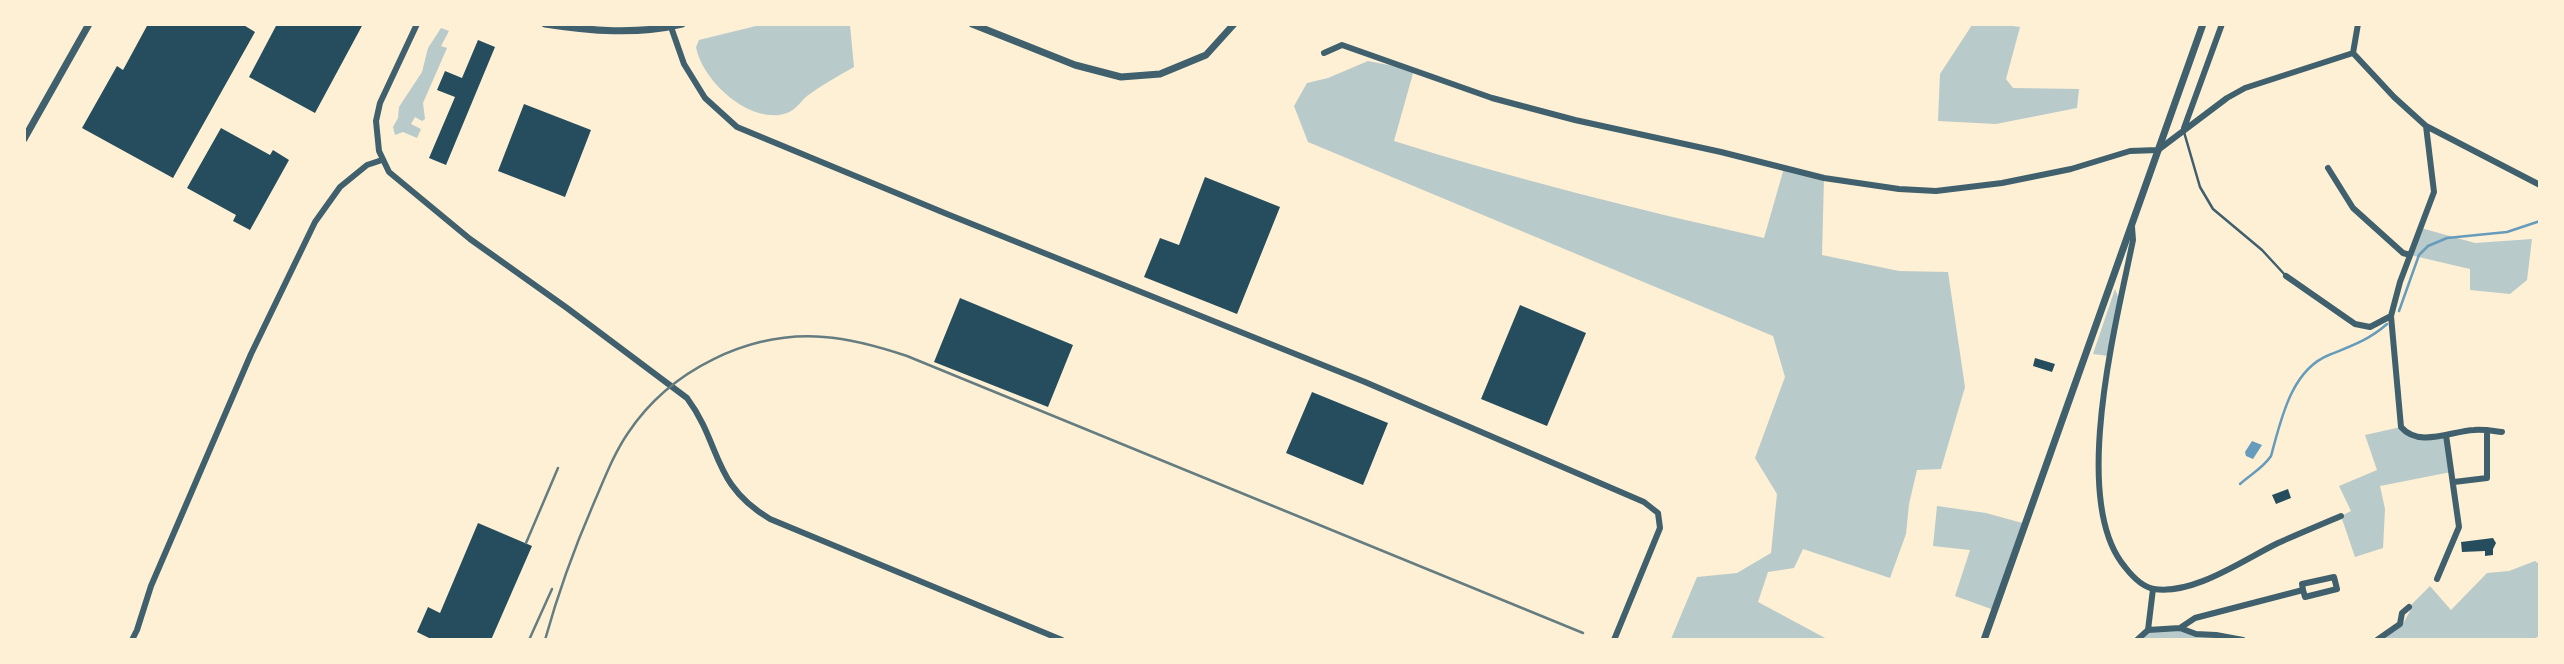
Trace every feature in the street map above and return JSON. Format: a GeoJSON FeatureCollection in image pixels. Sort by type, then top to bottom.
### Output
{"type":"FeatureCollection","features":[{"type":"Feature","properties":{"kind":"street"},"geometry":{"type":"LineString","coordinates":[[24,139],[89,24]]}},
{"type":"Feature","properties":{"kind":"street"},"geometry":{"type":"LineString","coordinates":[[417,24],[380,103],[376,132],[382,160],[389,172],[470,239],[687,398],[698,413],[714,455],[727,479],[738,495],[755,510],[770,519],[1062,639]]}},
{"type":"Feature","properties":{"kind":"street"},"geometry":{"type":"LineString","coordinates":[[545,24],[589,31],[671,27],[682,24]]}},
{"type":"Feature","properties":{"kind":"street"},"geometry":{"type":"LineString","coordinates":[[972,24],[1075,65],[1121,77],[1160,74],[1206,55],[1234,24]]}},
{"type":"Feature","properties":{"kind":"street"},"geometry":{"type":"LineString","coordinates":[[1984,639],[2203,24]]}},
{"type":"Feature","properties":{"kind":"street"},"geometry":{"type":"LineString","coordinates":[[2183,129],[2222,24]]}},
{"type":"Feature","properties":{"kind":"street"},"geometry":{"type":"LineString","coordinates":[[2353,53],[2358,24]]}},
{"type":"Feature","properties":{"kind":"street"},"geometry":{"type":"LineString","coordinates":[[671,27],[684,64],[705,98],[737,127],[1365,382],[1644,502],[1658,513],[1660,528],[1614,639]]}},
{"type":"Feature","properties":{"kind":"street"},"geometry":{"type":"LineString","coordinates":[[1324,53],[1342,45],[1492,98],[1824,178],[1899,189],[1936,191],[2002,183],[2071,169],[2130,150],[2158,150],[2183,129],[2245,88],[2353,53]]}},
{"type":"Feature","properties":{"kind":"street"},"geometry":{"type":"LineString","coordinates":[[2353,53],[2426,127],[2539,185]]}},
{"type":"Feature","properties":{"kind":"street"},"geometry":{"type":"LineString","coordinates":[[2426,127],[2434,192],[2400,282],[2391,316],[2401,428],[2419,438],[2473,430],[2502,432]]}},
{"type":"Feature","properties":{"kind":"street"},"geometry":{"type":"LineString","coordinates":[[132,639],[151,586],[251,354],[315,222],[340,187],[367,165],[382,160]]}},
{"type":"Feature","properties":{"kind":"street"},"geometry":{"type":"LineString","coordinates":[[2328,168],[2343,196],[2353,208],[2403,253],[2410,255]]}},
{"type":"Feature","properties":{"kind":"street"},"geometry":{"type":"LineString","coordinates":[[2132,225],[2133,240],[2097,449],[2099,494],[2106,537],[2119,561],[2135,579],[2153,589],[2174,588],[2204,581],[2278,543],[2341,516]]}},
{"type":"Feature","properties":{"kind":"street"},"geometry":{"type":"LineString","coordinates":[[2286,276],[2355,324],[2370,327],[2391,316]]}},
{"type":"Feature","properties":{"kind":"street"},"geometry":{"type":"LineString","coordinates":[[2454,482],[2487,478],[2487,430]]}},
{"type":"Feature","properties":{"kind":"street"},"geometry":{"type":"LineString","coordinates":[[2437,579],[2459,527],[2446,435]]}},
{"type":"Feature","properties":{"kind":"street"},"geometry":{"type":"LineString","coordinates":[[2334,577],[2337,589],[2305,597],[2303,590],[2302,584],[2334,577]]}},
{"type":"Feature","properties":{"kind":"street"},"geometry":{"type":"LineString","coordinates":[[2148,630],[2153,589]]}},
{"type":"Feature","properties":{"kind":"street"},"geometry":{"type":"LineString","coordinates":[[2180,628],[2195,618],[2303,590]]}},
{"type":"Feature","properties":{"kind":"street"},"geometry":{"type":"LineString","coordinates":[[2377,639],[2400,624],[2402,613],[2409,607]]}},
{"type":"Feature","properties":{"kind":"street"},"geometry":{"type":"LineString","coordinates":[[2137,639],[2148,630],[2180,628],[2196,634],[2243,639]]}},
{"type":"Feature","properties":{"kind":"lane"},"geometry":{"type":"LineString","coordinates":[[2183,129],[2200,187],[2213,209],[2262,250],[2286,276]]}},
{"type":"Feature","properties":{"kind":"shaded area"},"geometry":{"type":"Polygon","coordinates":[[[760,25],[850,25],[854,67],[807,96],[787,113],[758,113],[744,107],[718,86],[700,60],[696,47],[699,40],[760,25]]]}},
{"type":"Feature","properties":{"kind":"shaded area"},"geometry":{"type":"Polygon","coordinates":[[[1972,25],[2020,27],[2006,79],[2013,88],[2079,89],[2077,108],[1996,124],[1938,121],[1940,74],[1972,25]]]}},
{"type":"Feature","properties":{"kind":"shaded area"},"geometry":{"type":"Polygon","coordinates":[[[441,28],[449,31],[441,46],[447,48],[423,103],[425,119],[422,121],[415,117],[411,124],[421,129],[417,138],[403,132],[395,135],[393,127],[398,118],[399,107],[422,72],[428,48],[441,28]]]}},
{"type":"Feature","properties":{"kind":"shaded area"},"geometry":{"type":"Polygon","coordinates":[[[1368,61],[1414,70],[1394,141],[1577,193],[1764,238],[1784,168],[1824,178],[1822,255],[1899,271],[1948,272],[1965,387],[1941,469],[1917,470],[1909,504],[1906,534],[1890,578],[1803,549],[1794,568],[1768,572],[1758,602],[1827,639],[1671,639],[1697,577],[1737,573],[1771,553],[1777,494],[1755,458],[1785,377],[1773,336],[1308,142],[1294,106],[1307,83],[1328,78],[1368,61]]]}},
{"type":"Feature","properties":{"kind":"shaded area"},"geometry":{"type":"Polygon","coordinates":[[[2421,228],[2475,243],[2532,239],[2527,280],[2510,294],[2470,290],[2470,269],[2410,255],[2421,228]]]}},
{"type":"Feature","properties":{"kind":"shaded area"},"geometry":{"type":"Polygon","coordinates":[[[2115,289],[2119,299],[2109,356],[2093,354],[2115,289]]]}},
{"type":"Feature","properties":{"kind":"shaded area"},"geometry":{"type":"Polygon","coordinates":[[[2401,427],[2406,434],[2446,435],[2451,472],[2380,486],[2385,509],[2383,548],[2355,557],[2341,516],[2351,511],[2339,486],[2377,470],[2365,435],[2401,427]]]}},
{"type":"Feature","properties":{"kind":"shaded area"},"geometry":{"type":"Polygon","coordinates":[[[1937,506],[1986,513],[2026,524],[1994,610],[1955,596],[1970,550],[1933,546],[1937,506]]]}},
{"type":"Feature","properties":{"kind":"shaded area"},"geometry":{"type":"Polygon","coordinates":[[[2535,561],[2539,564],[2539,636],[2534,639],[2381,640],[2404,622],[2410,611],[2409,607],[2430,586],[2451,610],[2487,573],[2509,571],[2535,561]]]}},
{"type":"Feature","properties":{"kind":"shaded area"},"geometry":{"type":"Polygon","coordinates":[[[2180,628],[2243,640],[2137,640],[2148,630],[2180,628]]]}},
{"type":"Feature","properties":{"kind":"water"},"geometry":{"type":"Polygon","coordinates":[[[2252,441],[2262,445],[2253,459],[2246,456],[2245,452],[2252,441]]]}},
{"type":"Feature","properties":{"kind":"building"},"geometry":{"type":"Polygon","coordinates":[[[148,24],[242,24],[255,32],[173,178],[82,128],[117,66],[123,70],[148,24]]]}},
{"type":"Feature","properties":{"kind":"building"},"geometry":{"type":"Polygon","coordinates":[[[277,24],[363,24],[315,113],[249,77],[277,24]]]}},
{"type":"Feature","properties":{"kind":"building"},"geometry":{"type":"Polygon","coordinates":[[[478,40],[495,47],[446,165],[429,158],[455,97],[437,90],[445,71],[462,78],[478,40]]]}},
{"type":"Feature","properties":{"kind":"building"},"geometry":{"type":"Polygon","coordinates":[[[524,104],[591,130],[565,197],[498,171],[524,104]]]}},
{"type":"Feature","properties":{"kind":"building"},"geometry":{"type":"Polygon","coordinates":[[[221,128],[270,155],[273,150],[289,160],[250,230],[233,221],[236,215],[187,188],[221,128]]]}},
{"type":"Feature","properties":{"kind":"building"},"geometry":{"type":"Polygon","coordinates":[[[1205,177],[1280,207],[1237,314],[1144,277],[1160,238],[1179,245],[1205,177]]]}},
{"type":"Feature","properties":{"kind":"building"},"geometry":{"type":"Polygon","coordinates":[[[960,298],[1073,345],[1048,407],[934,362],[960,298]]]}},
{"type":"Feature","properties":{"kind":"building"},"geometry":{"type":"Polygon","coordinates":[[[1520,305],[1586,333],[1547,426],[1481,399],[1520,305]]]}},
{"type":"Feature","properties":{"kind":"building"},"geometry":{"type":"Polygon","coordinates":[[[2035,358],[2055,364],[2052,372],[2033,366],[2035,358]]]}},
{"type":"Feature","properties":{"kind":"building"},"geometry":{"type":"Polygon","coordinates":[[[1312,392],[1388,423],[1363,485],[1286,453],[1312,392]]]}},
{"type":"Feature","properties":{"kind":"building"},"geometry":{"type":"Polygon","coordinates":[[[2288,489],[2291,498],[2276,504],[2272,495],[2288,489]]]}},
{"type":"Feature","properties":{"kind":"building"},"geometry":{"type":"Polygon","coordinates":[[[478,523],[532,546],[491,640],[428,640],[429,638],[417,632],[428,607],[440,613],[478,523]]]}},
{"type":"Feature","properties":{"kind":"building"},"geometry":{"type":"Polygon","coordinates":[[[2493,538],[2496,543],[2493,555],[2485,556],[2485,551],[2462,552],[2461,542],[2493,538]]]}},
{"type":"Feature","properties":{"kind":"waterway"},"geometry":{"type":"LineString","coordinates":[[2399,311],[2419,255],[2428,246],[2447,238],[2507,232],[2540,221]]}},
{"type":"Feature","properties":{"kind":"waterway"},"geometry":{"type":"LineString","coordinates":[[2240,484],[2271,456],[2284,412],[2305,372],[2316,362],[2367,338],[2387,324]]}},
{"type":"Feature","properties":{"kind":"railway"},"geometry":{"type":"LineString","coordinates":[[545,640],[573,555],[605,477],[623,441],[645,411],[689,373],[714,359],[740,348],[796,337],[845,340],[907,356],[1583,633]]}},
{"type":"Feature","properties":{"kind":"railway"},"geometry":{"type":"LineString","coordinates":[[526,543],[558,468]]}},
{"type":"Feature","properties":{"kind":"railway"},"geometry":{"type":"LineString","coordinates":[[529,640],[552,589]]}}]}
